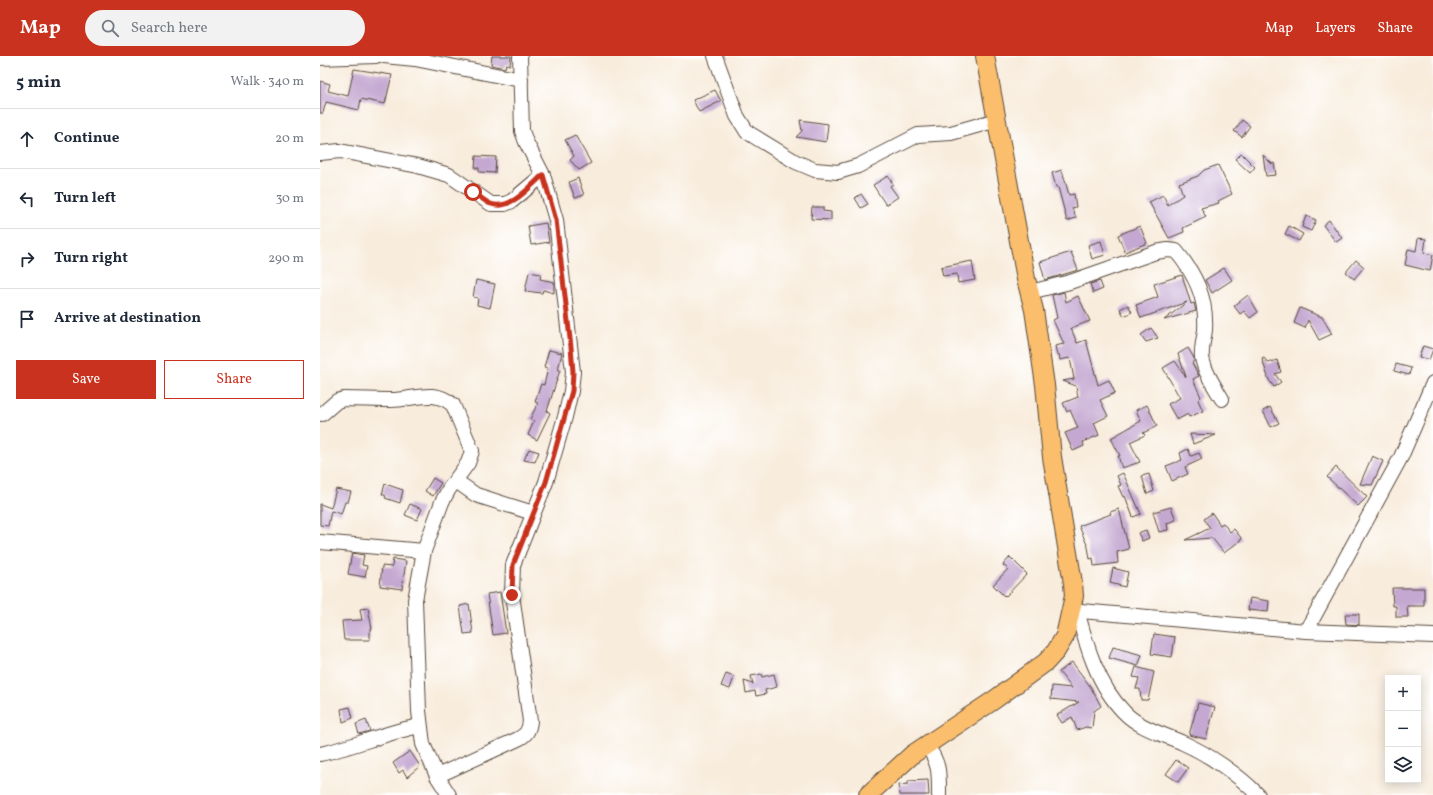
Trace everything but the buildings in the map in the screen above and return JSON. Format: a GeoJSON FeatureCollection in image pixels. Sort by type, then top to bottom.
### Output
{"type":"FeatureCollection","features":[{"type":"Feature","properties":{"kind":"main road"},"geometry":{"type":"LineString","coordinates":[[868,795],[898,767],[926,744],[994,700],[1046,662],[1065,636],[1074,610],[1073,583],[1052,457],[1045,385],[1030,292],[985,56]]}},
{"type":"Feature","properties":{"kind":"street"},"geometry":{"type":"LineString","coordinates":[[320,58],[376,56]]}},
{"type":"Feature","properties":{"kind":"street"},"geometry":{"type":"LineString","coordinates":[[384,56],[415,59],[521,80]]}},
{"type":"Feature","properties":{"kind":"street"},"geometry":{"type":"LineString","coordinates":[[437,776],[518,739],[525,735],[529,729],[530,721],[511,586],[513,565],[546,482],[572,391],[573,372],[556,220],[543,175],[522,131],[520,56]]}},
{"type":"Feature","properties":{"kind":"street"},"geometry":{"type":"LineString","coordinates":[[715,56],[737,116],[747,132],[796,162],[815,170],[838,172],[858,166],[918,135],[951,133],[997,120]]}},
{"type":"Feature","properties":{"kind":"street"},"geometry":{"type":"LineString","coordinates":[[320,153],[340,151],[449,175],[491,204],[505,204],[512,201],[543,175]]}},
{"type":"Feature","properties":{"kind":"street"},"geometry":{"type":"LineString","coordinates":[[1030,292],[1070,282],[1156,252],[1168,250],[1176,251],[1190,269],[1200,288],[1204,306],[1205,329],[1202,358],[1222,399]]}},
{"type":"Feature","properties":{"kind":"street"},"geometry":{"type":"LineString","coordinates":[[1306,631],[1401,457],[1433,383]]}},
{"type":"Feature","properties":{"kind":"street"},"geometry":{"type":"LineString","coordinates":[[322,414],[337,401],[344,399],[406,400],[424,395],[447,399],[457,412],[466,439],[472,451],[468,463],[449,489],[442,502],[424,551],[415,600],[420,726],[423,744],[437,776],[449,795]]}},
{"type":"Feature","properties":{"kind":"street"},"geometry":{"type":"LineString","coordinates":[[456,481],[476,495],[533,513]]}},
{"type":"Feature","properties":{"kind":"street"},"geometry":{"type":"LineString","coordinates":[[320,542],[424,551]]}},
{"type":"Feature","properties":{"kind":"street"},"geometry":{"type":"LineString","coordinates":[[1258,795],[1212,759],[1187,744],[1145,727],[1125,713],[1102,681],[1074,610],[1306,631],[1433,636]]}},
{"type":"Feature","properties":{"kind":"street"},"geometry":{"type":"LineString","coordinates":[[320,754],[358,744],[396,730],[420,726]]}},
{"type":"Feature","properties":{"kind":"street"},"geometry":{"type":"LineString","coordinates":[[926,744],[935,756],[939,769],[939,795]]}},
{"type":"Feature","properties":{"kind":"route"},"geometry":{"type":"LineString","coordinates":[[473,192],[491,204],[505,204],[512,201],[543,175],[556,220],[571,347],[573,372],[572,391],[546,482],[513,565],[511,574],[512,595]]}}]}
